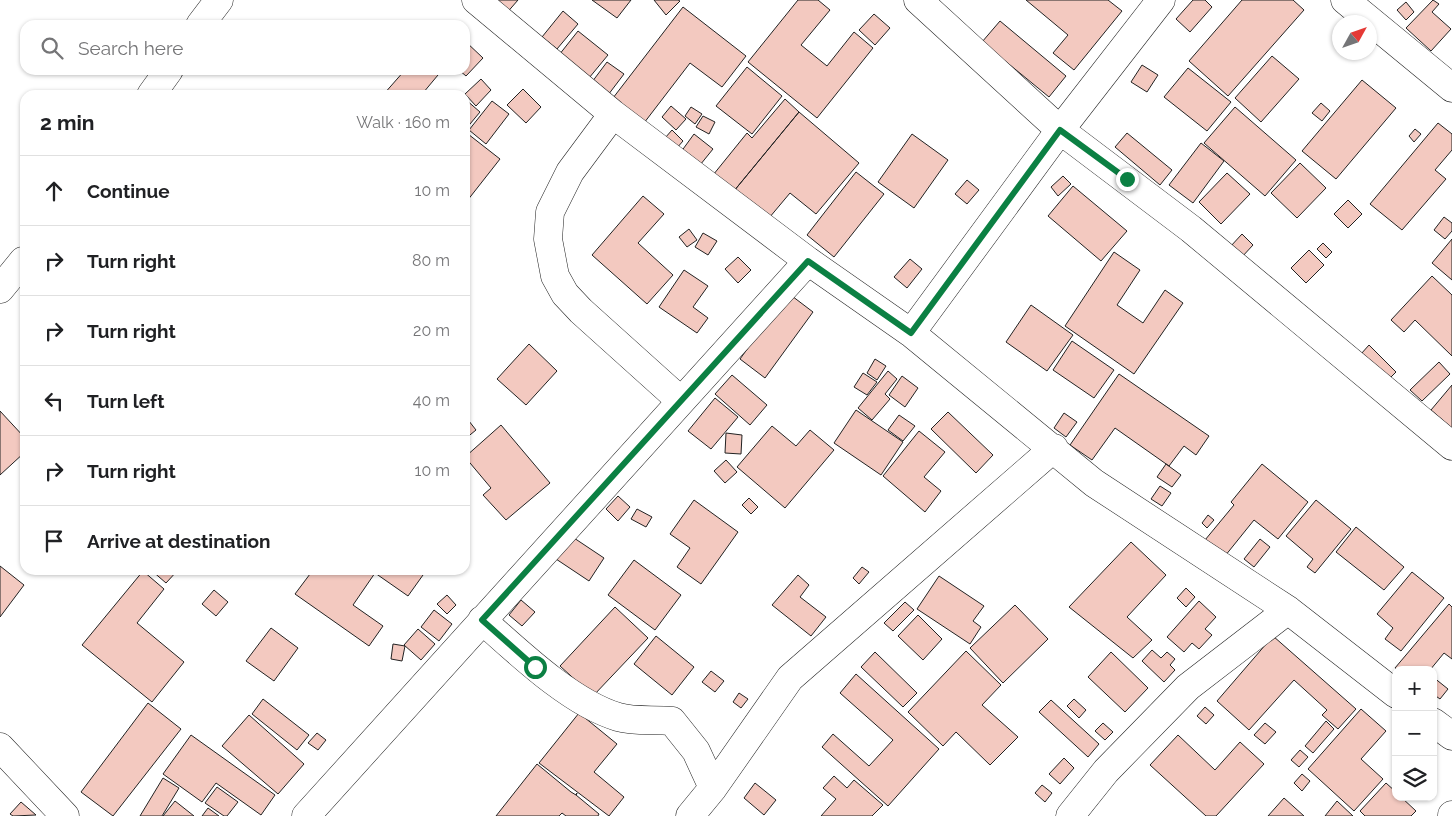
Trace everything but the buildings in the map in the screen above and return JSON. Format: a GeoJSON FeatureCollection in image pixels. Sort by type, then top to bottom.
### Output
{"type":"FeatureCollection","features":[{"type":"Feature","properties":{"kind":"street"},"geometry":{"type":"LineString","coordinates":[[204,20],[219,0]]}},
{"type":"Feature","properties":{"kind":"street"},"geometry":{"type":"LineString","coordinates":[[476,0],[613,114],[808,261],[911,333],[1054,448],[1094,483],[1288,610],[1392,691]]}},
{"type":"Feature","properties":{"kind":"street"},"geometry":{"type":"LineString","coordinates":[[918,0],[1060,130],[1191,229],[1452,446]]}},
{"type":"Feature","properties":{"kind":"street"},"geometry":{"type":"LineString","coordinates":[[911,333],[1060,130],[1161,0]]}},
{"type":"Feature","properties":{"kind":"street"},"geometry":{"type":"LineString","coordinates":[[1345,0],[1452,88]]}},
{"type":"Feature","properties":{"kind":"street"},"geometry":{"type":"LineString","coordinates":[[154,90],[165,75]]}},
{"type":"Feature","properties":{"kind":"street"},"geometry":{"type":"LineString","coordinates":[[613,114],[570,172],[550,212],[548,239],[555,276],[565,294],[580,311],[681,401]]}},
{"type":"Feature","properties":{"kind":"street"},"geometry":{"type":"LineString","coordinates":[[310,815],[482,620],[808,261]]}},
{"type":"Feature","properties":{"kind":"street"},"geometry":{"type":"LineString","coordinates":[[0,275],[20,262]]}},
{"type":"Feature","properties":{"kind":"street"},"geometry":{"type":"LineString","coordinates":[[0,289],[20,265]]}},
{"type":"Feature","properties":{"kind":"street"},"geometry":{"type":"LineString","coordinates":[[690,816],[713,788],[790,678],[1054,448]]}},
{"type":"Feature","properties":{"kind":"street"},"geometry":{"type":"LineString","coordinates":[[1070,816],[1106,771],[1188,687],[1288,610]]}},
{"type":"Feature","properties":{"kind":"street"},"geometry":{"type":"LineString","coordinates":[[482,620],[535,667],[596,709],[621,718],[672,721],[696,751],[713,788]]}},
{"type":"Feature","properties":{"kind":"street"},"geometry":{"type":"LineString","coordinates":[[1437,725],[1452,736]]}},
{"type":"Feature","properties":{"kind":"street"},"geometry":{"type":"LineString","coordinates":[[0,747],[65,816]]}},
{"type":"Feature","properties":{"kind":"route"},"geometry":{"type":"LineString","coordinates":[[535,667],[482,620],[808,261],[911,333],[1060,130],[1127,179]]}}]}
